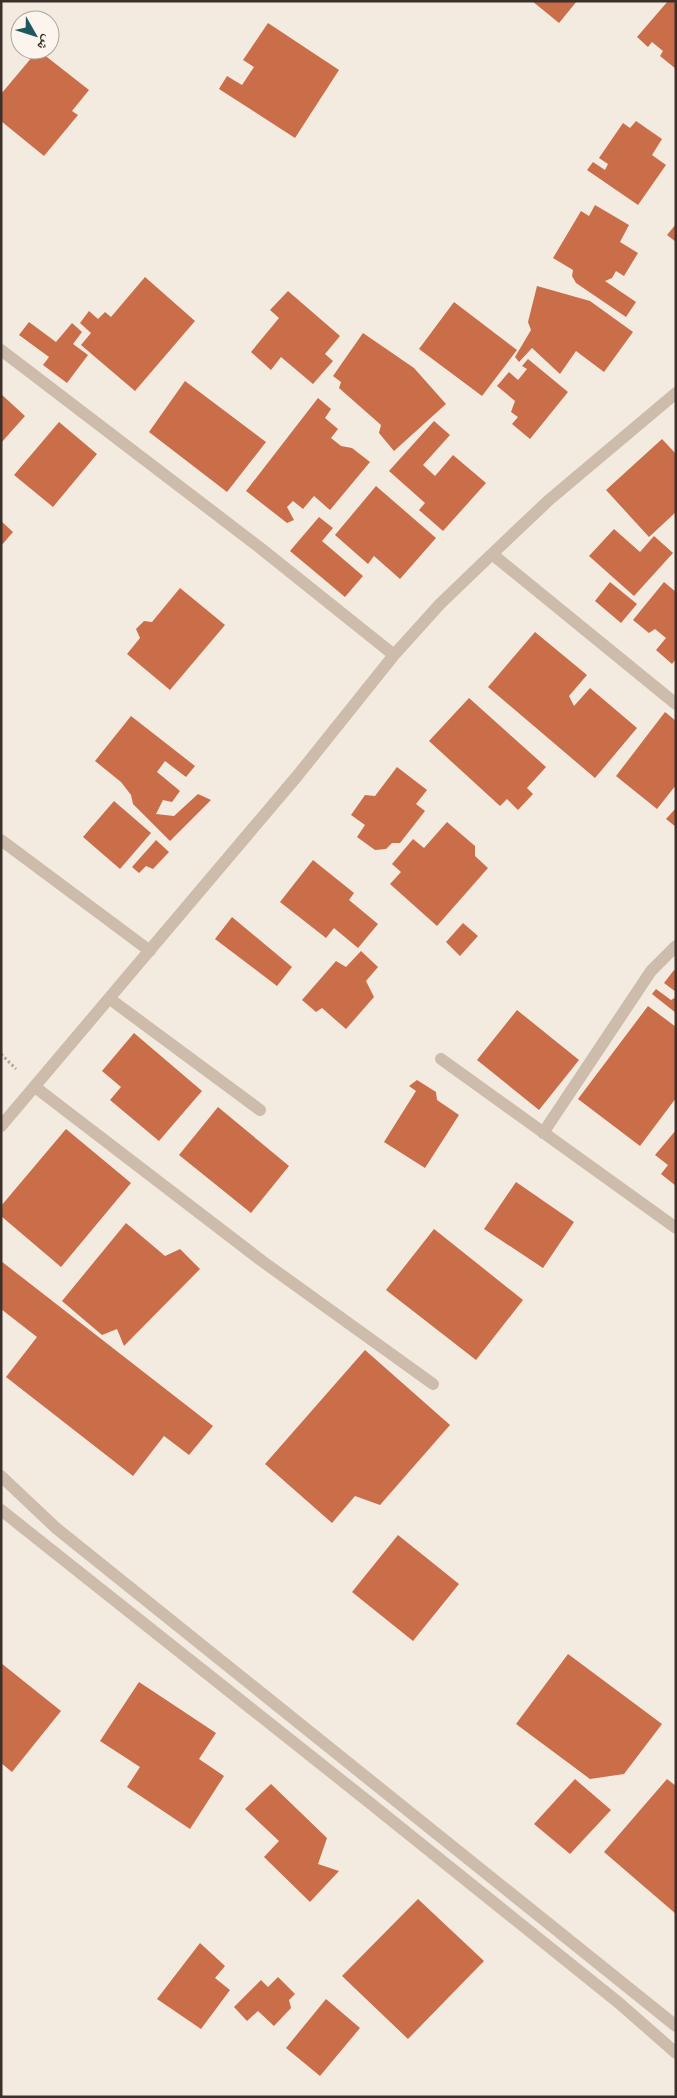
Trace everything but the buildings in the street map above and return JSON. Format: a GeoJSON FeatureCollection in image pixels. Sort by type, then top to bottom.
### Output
{"type":"FeatureCollection","features":[{"type":"Feature","properties":{"kind":"street"},"geometry":{"type":"LineString","coordinates":[[1,350],[258,547],[394,655]]}},
{"type":"Feature","properties":{"kind":"street"},"geometry":{"type":"LineString","coordinates":[[1,1126],[298,775],[394,655],[440,604],[549,500],[676,393]]}},
{"type":"Feature","properties":{"kind":"street"},"geometry":{"type":"LineString","coordinates":[[492,554],[573,618],[676,704]]}},
{"type":"Feature","properties":{"kind":"street"},"geometry":{"type":"LineString","coordinates":[[1,840],[150,951]]}},
{"type":"Feature","properties":{"kind":"street"},"geometry":{"type":"LineString","coordinates":[[543,1133],[651,971],[676,946]]}},
{"type":"Feature","properties":{"kind":"street"},"geometry":{"type":"LineString","coordinates":[[110,999],[260,1110]]}},
{"type":"Feature","properties":{"kind":"street"},"geometry":{"type":"LineString","coordinates":[[441,1059],[676,1228]]}},
{"type":"Feature","properties":{"kind":"street"},"geometry":{"type":"LineString","coordinates":[[35,1087],[262,1261],[433,1384]]}},
{"type":"Feature","properties":{"kind":"street"},"geometry":{"type":"LineString","coordinates":[[1,1476],[79,1546],[676,2026]]}},
{"type":"Feature","properties":{"kind":"street"},"geometry":{"type":"LineString","coordinates":[[1,1510],[619,2003],[676,2053]]}}]}
